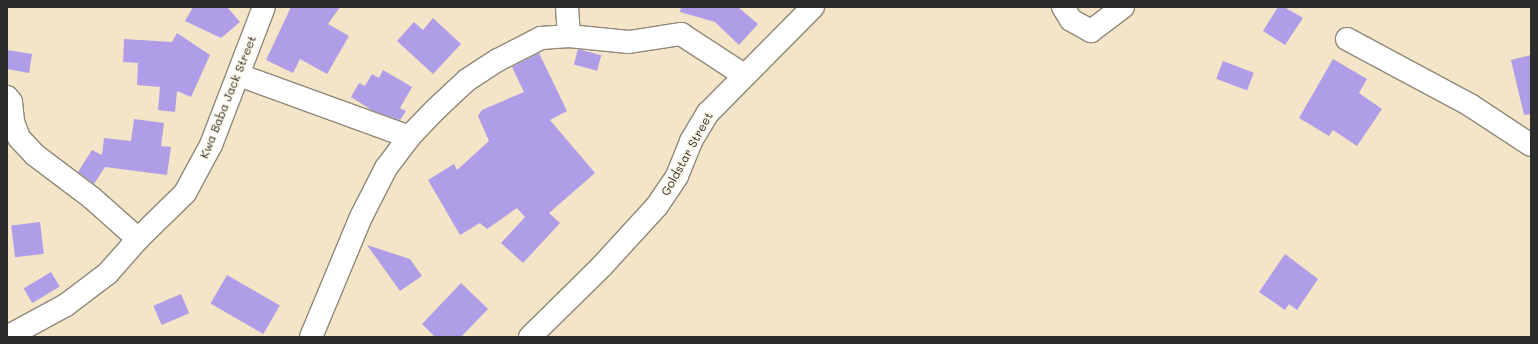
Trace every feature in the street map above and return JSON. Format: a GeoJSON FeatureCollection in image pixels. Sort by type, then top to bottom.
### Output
{"type":"FeatureCollection","features":[{"type":"Feature","properties":{"kind":"street","name":"Kwa Baba Jack Street"},"geometry":{"type":"LineString","coordinates":[[7,337],[66,305],[108,273],[138,239],[185,193],[212,145],[264,7]]}},
{"type":"Feature","properties":{"kind":"street"},"geometry":{"type":"LineString","coordinates":[[567,7],[569,36]]}},
{"type":"Feature","properties":{"kind":"street","name":"Goldstar Street"},"geometry":{"type":"LineString","coordinates":[[530,337],[602,266],[657,206],[677,176],[691,141],[708,113],[813,7]]}},
{"type":"Feature","properties":{"kind":"street"},"geometry":{"type":"LineString","coordinates":[[1063,7],[1071,20],[1091,31],[1123,7]]}},
{"type":"Feature","properties":{"kind":"street"},"geometry":{"type":"LineString","coordinates":[[311,337],[360,217],[386,168],[409,136],[467,80],[498,60],[541,38],[569,36],[629,42],[681,34],[744,75]]}},
{"type":"Feature","properties":{"kind":"street"},"geometry":{"type":"LineString","coordinates":[[1347,39],[1470,105],[1531,145]]}},
{"type":"Feature","properties":{"kind":"street"},"geometry":{"type":"LineString","coordinates":[[239,75],[409,136]]}},
{"type":"Feature","properties":{"kind":"street"},"geometry":{"type":"LineString","coordinates":[[7,97],[11,102],[13,122],[19,138],[35,155],[92,198],[138,239]]}},
{"type":"Feature","properties":{"kind":"building"},"geometry":{"type":"Polygon","coordinates":[[[193,7],[227,7],[240,22],[221,38],[185,21],[193,7]]]}},
{"type":"Feature","properties":{"kind":"building"},"geometry":{"type":"Polygon","coordinates":[[[291,7],[340,7],[328,24],[349,36],[327,74],[300,59],[293,73],[266,60],[291,7]]]}},
{"type":"Feature","properties":{"kind":"building"},"geometry":{"type":"Polygon","coordinates":[[[681,7],[738,7],[758,24],[739,45],[715,22],[680,12],[681,7]]]}},
{"type":"Feature","properties":{"kind":"building"},"geometry":{"type":"Polygon","coordinates":[[[1278,7],[1284,7],[1303,18],[1285,45],[1263,31],[1278,7]]]}},
{"type":"Feature","properties":{"kind":"building"},"geometry":{"type":"Polygon","coordinates":[[[433,18],[461,44],[433,74],[397,41],[414,22],[423,30],[433,18]]]}},
{"type":"Feature","properties":{"kind":"building"},"geometry":{"type":"Polygon","coordinates":[[[177,33],[210,55],[191,97],[177,91],[175,112],[158,110],[160,87],[137,85],[138,63],[123,62],[124,39],[172,42],[177,33]]]}},
{"type":"Feature","properties":{"kind":"building"},"geometry":{"type":"Polygon","coordinates":[[[578,49],[601,55],[597,71],[574,64],[578,49]]]}},
{"type":"Feature","properties":{"kind":"building"},"geometry":{"type":"Polygon","coordinates":[[[7,50],[32,54],[29,73],[7,69],[7,50]]]}},
{"type":"Feature","properties":{"kind":"building"},"geometry":{"type":"Polygon","coordinates":[[[539,53],[567,111],[550,120],[595,173],[549,213],[560,223],[523,263],[501,243],[525,217],[517,208],[487,229],[480,223],[460,235],[428,180],[454,164],[457,170],[489,141],[478,116],[482,110],[524,92],[512,67],[539,53]]]}},
{"type":"Feature","properties":{"kind":"building"},"geometry":{"type":"Polygon","coordinates":[[[1531,55],[1531,114],[1524,115],[1511,60],[1531,55]]]}},
{"type":"Feature","properties":{"kind":"building"},"geometry":{"type":"Polygon","coordinates":[[[1333,59],[1367,79],[1359,93],[1382,109],[1357,146],[1333,130],[1329,136],[1299,118],[1333,59]]]}},
{"type":"Feature","properties":{"kind":"building"},"geometry":{"type":"Polygon","coordinates":[[[1223,61],[1254,73],[1247,91],[1216,79],[1223,61]]]}},
{"type":"Feature","properties":{"kind":"building"},"geometry":{"type":"Polygon","coordinates":[[[383,70],[412,87],[400,108],[406,111],[400,120],[373,111],[351,97],[359,83],[365,86],[372,74],[379,78],[383,70]]]}},
{"type":"Feature","properties":{"kind":"building"},"geometry":{"type":"Polygon","coordinates":[[[134,119],[164,123],[161,146],[171,147],[167,175],[105,167],[94,184],[78,172],[92,150],[102,155],[104,138],[131,141],[134,119]]]}},
{"type":"Feature","properties":{"kind":"building"},"geometry":{"type":"Polygon","coordinates":[[[40,222],[44,254],[15,257],[11,226],[40,222]]]}},
{"type":"Feature","properties":{"kind":"building"},"geometry":{"type":"Polygon","coordinates":[[[367,245],[410,259],[422,276],[400,291],[367,245]]]}},
{"type":"Feature","properties":{"kind":"building"},"geometry":{"type":"Polygon","coordinates":[[[1285,254],[1318,279],[1297,310],[1289,304],[1285,310],[1259,292],[1285,254]]]}},
{"type":"Feature","properties":{"kind":"building"},"geometry":{"type":"Polygon","coordinates":[[[51,272],[60,287],[32,303],[24,288],[51,272]]]}},
{"type":"Feature","properties":{"kind":"building"},"geometry":{"type":"Polygon","coordinates":[[[227,275],[280,306],[263,334],[210,304],[227,275]]]}},
{"type":"Feature","properties":{"kind":"building"},"geometry":{"type":"Polygon","coordinates":[[[461,283],[488,309],[461,337],[435,337],[422,324],[461,283]]]}},
{"type":"Feature","properties":{"kind":"building"},"geometry":{"type":"Polygon","coordinates":[[[181,294],[189,313],[162,325],[153,306],[181,294]]]}}]}
